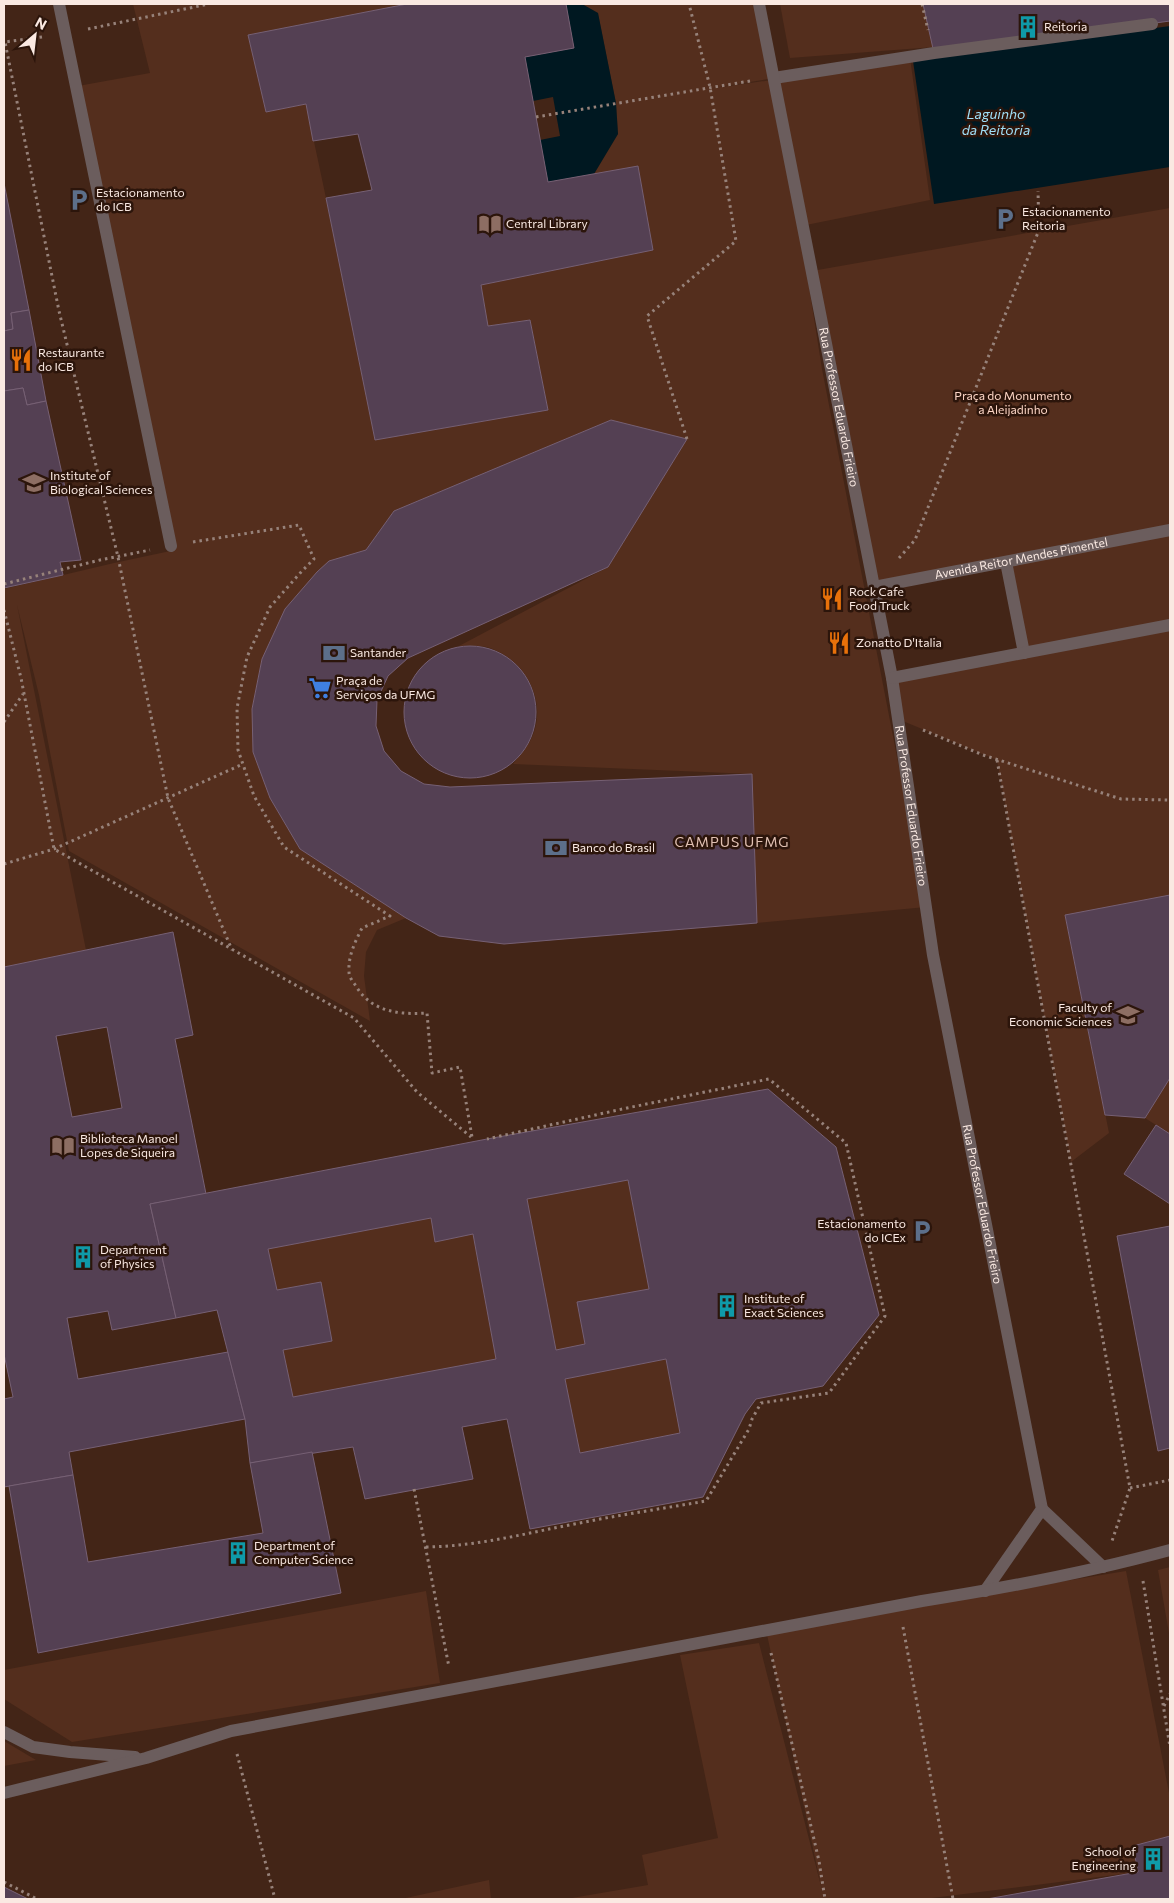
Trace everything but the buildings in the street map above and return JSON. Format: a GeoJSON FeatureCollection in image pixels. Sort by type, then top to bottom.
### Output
{"type":"FeatureCollection","features":[{"type":"Feature","properties":{"kind":"street"},"geometry":{"type":"LineString","coordinates":[[59,4],[171,546]]}},
{"type":"Feature","properties":{"kind":"street","name":"Rua Professor Eduardo Frieiro"},"geometry":{"type":"LineString","coordinates":[[759,4],[892,678],[933,955],[1042,1509]]}},
{"type":"Feature","properties":{"kind":"street"},"geometry":{"type":"LineString","coordinates":[[774,78],[943,52],[1152,24]]}},
{"type":"Feature","properties":{"kind":"street","name":"Avenida Reitor Mendes Pimentel"},"geometry":{"type":"LineString","coordinates":[[874,587],[1170,530]]}},
{"type":"Feature","properties":{"kind":"street"},"geometry":{"type":"LineString","coordinates":[[1006,562],[1024,653]]}},
{"type":"Feature","properties":{"kind":"street"},"geometry":{"type":"LineString","coordinates":[[892,678],[1170,625]]}},
{"type":"Feature","properties":{"kind":"street"},"geometry":{"type":"LineString","coordinates":[[985,1591],[1042,1509],[1103,1567]]}},
{"type":"Feature","properties":{"kind":"street"},"geometry":{"type":"LineString","coordinates":[[4,1793],[146,1758],[231,1731],[766,1630],[985,1591],[1103,1567],[1170,1550]]}},
{"type":"Feature","properties":{"kind":"street"},"geometry":{"type":"LineString","coordinates":[[4,1732],[33,1746],[70,1752],[146,1758]]}},
{"type":"Feature","properties":{"kind":"path"},"geometry":{"type":"LineString","coordinates":[[209,4],[65,33],[6,42],[59,311],[118,557],[168,798],[232,950]]}},
{"type":"Feature","properties":{"kind":"path"},"geometry":{"type":"LineString","coordinates":[[687,439],[647,316],[736,241],[710,87],[689,4]]}},
{"type":"Feature","properties":{"kind":"path"},"geometry":{"type":"LineString","coordinates":[[536,117],[774,78]]}},
{"type":"Feature","properties":{"kind":"path"},"geometry":{"type":"LineString","coordinates":[[874,587],[915,540],[1040,230],[1038,191]]}},
{"type":"Feature","properties":{"kind":"path"},"geometry":{"type":"LineString","coordinates":[[4,584],[100,560],[299,525],[314,559],[270,607],[247,657],[237,708],[238,750],[254,796],[284,847],[390,916],[362,928],[351,950],[349,974],[361,995],[381,1009],[408,1014],[427,1013],[432,1073],[460,1067],[472,1137],[416,1092],[354,1018],[54,849],[24,693],[4,610]]}},
{"type":"Feature","properties":{"kind":"path"},"geometry":{"type":"LineString","coordinates":[[4,722],[24,693]]}},
{"type":"Feature","properties":{"kind":"path"},"geometry":{"type":"LineString","coordinates":[[898,719],[983,755],[1121,799],[1170,800]]}},
{"type":"Feature","properties":{"kind":"path"},"geometry":{"type":"LineString","coordinates":[[997,760],[1130,1488],[1103,1567]]}},
{"type":"Feature","properties":{"kind":"path"},"geometry":{"type":"LineString","coordinates":[[4,864],[54,849],[243,764]]}},
{"type":"Feature","properties":{"kind":"path"},"geometry":{"type":"LineString","coordinates":[[426,1547],[465,1545],[706,1501],[749,1430],[752,1419],[761,1403],[829,1393],[885,1316],[846,1143],[769,1079],[487,1139]]}},
{"type":"Feature","properties":{"kind":"path"},"geometry":{"type":"LineString","coordinates":[[1130,1488],[1170,1480]]}},
{"type":"Feature","properties":{"kind":"path"},"geometry":{"type":"LineString","coordinates":[[414,1489],[453,1690]]}},
{"type":"Feature","properties":{"kind":"path"},"geometry":{"type":"LineString","coordinates":[[1139,1558],[1170,1747]]}},
{"type":"Feature","properties":{"kind":"path"},"geometry":{"type":"LineString","coordinates":[[899,1606],[953,1899]]}},
{"type":"Feature","properties":{"kind":"path"},"geometry":{"type":"LineString","coordinates":[[766,1630],[820,1861],[825,1899]]}},
{"type":"Feature","properties":{"kind":"path"},"geometry":{"type":"LineString","coordinates":[[1164,1706],[1170,1694]]}},
{"type":"Feature","properties":{"kind":"path"},"geometry":{"type":"LineString","coordinates":[[231,1731],[275,1899]]}},
{"type":"Feature","properties":{"kind":"path"},"geometry":{"type":"LineString","coordinates":[[4,1882],[37,1899]]}},
{"type":"Feature","properties":{"kind":"shaded area"},"geometry":{"type":"Polygon","coordinates":[[[4,4],[1170,4],[1170,1899],[4,1899],[4,4]]]}},
{"type":"Feature","properties":{"kind":"green space"},"geometry":{"type":"Polygon","coordinates":[[[133,4],[407,4],[248,35],[266,112],[306,104],[375,440],[548,410],[530,320],[488,326],[481,285],[653,250],[638,166],[594,174],[618,134],[616,103],[598,13],[582,4],[759,4],[774,78],[707,89],[772,80],[801,236],[822,369],[926,907],[757,923],[752,774],[513,764],[530,741],[537,719],[537,705],[529,681],[522,670],[512,661],[490,648],[459,646],[608,567],[686,439],[611,420],[394,511],[366,550],[270,798],[300,849],[406,918],[377,930],[366,952],[364,976],[370,1021],[69,851],[39,695],[17,605],[86,950],[4,967],[4,589],[175,550],[78,86],[150,73],[133,4]]]}},
{"type":"Feature","properties":{"kind":"green space"},"geometry":{"type":"Polygon","coordinates":[[[780,4],[926,4],[934,47],[790,58],[780,4]]]}},
{"type":"Feature","properties":{"kind":"green space"},"geometry":{"type":"Polygon","coordinates":[[[910,58],[930,200],[806,225],[774,78],[910,58]]]}},
{"type":"Feature","properties":{"kind":"green space","name":"Praça do Monumento a Aleijadinho"},"geometry":{"type":"Polygon","coordinates":[[[1170,208],[1170,895],[1066,916],[1109,1133],[1071,1162],[997,760],[898,719],[892,678],[1024,653],[1006,562],[874,587],[812,271],[1170,208]]]}},
{"type":"Feature","properties":{"kind":"green space"},"geometry":{"type":"Polygon","coordinates":[[[1170,1078],[1170,1134],[1145,1118],[1170,1078]]]}},
{"type":"Feature","properties":{"kind":"green space"},"geometry":{"type":"Polygon","coordinates":[[[628,1180],[649,1289],[577,1302],[585,1344],[556,1350],[527,1199],[628,1180]]]}},
{"type":"Feature","properties":{"kind":"green space"},"geometry":{"type":"Polygon","coordinates":[[[431,1218],[435,1242],[473,1234],[496,1359],[293,1397],[283,1350],[332,1340],[321,1282],[277,1290],[268,1249],[431,1218]]]}},
{"type":"Feature","properties":{"kind":"green space"},"geometry":{"type":"Polygon","coordinates":[[[666,1359],[680,1433],[580,1453],[565,1379],[666,1359]]]}},
{"type":"Feature","properties":{"kind":"green space"},"geometry":{"type":"Polygon","coordinates":[[[1170,1567],[1170,1639],[1158,1570],[1170,1567]]]}},
{"type":"Feature","properties":{"kind":"green space"},"geometry":{"type":"Polygon","coordinates":[[[1126,1571],[1170,1798],[1170,1836],[1133,1846],[1138,1872],[924,1899],[566,1899],[648,1885],[642,1855],[718,1838],[680,1655],[759,1643],[822,1890],[766,1630],[1126,1571]]]}},
{"type":"Feature","properties":{"kind":"green space"},"geometry":{"type":"Polygon","coordinates":[[[426,1591],[440,1683],[72,1742],[4,1699],[4,1670],[426,1591]]]}},
{"type":"Feature","properties":{"kind":"green space"},"geometry":{"type":"Polygon","coordinates":[[[4,1741],[36,1760],[4,1766],[4,1741]]]}},
{"type":"Feature","properties":{"kind":"green space"},"geometry":{"type":"Polygon","coordinates":[[[489,1880],[491,1899],[401,1899],[489,1880]]]}},
{"type":"Feature","properties":{"kind":"water"},"geometry":{"type":"Polygon","coordinates":[[[566,4],[582,4],[598,13],[616,103],[618,134],[594,174],[548,182],[540,140],[560,136],[553,97],[533,101],[525,57],[574,48],[566,4]]]}},
{"type":"Feature","properties":{"kind":"water","name":"Laguinho da Reitoria"},"geometry":{"type":"Polygon","coordinates":[[[1170,26],[1170,167],[934,204],[913,61],[1170,26]]]}},
{"type":"Feature","properties":{"kind":"place","name":"Reitoria"},"geometry":{"type":"Point","coordinates":[1028,27]}},
{"type":"Feature","properties":{"kind":"place","name":"Estacionamento do ICB"},"geometry":{"type":"Point","coordinates":[79,200]}},
{"type":"Feature","properties":{"kind":"place","name":"Estacionamento Reitoria"},"geometry":{"type":"Point","coordinates":[1005,219]}},
{"type":"Feature","properties":{"kind":"place","name":"Central Library"},"geometry":{"type":"Point","coordinates":[490,224]}},
{"type":"Feature","properties":{"kind":"place","name":"Restaurante do ICB"},"geometry":{"type":"Point","coordinates":[21,360]}},
{"type":"Feature","properties":{"kind":"place","name":"Institute of Biological Sciences"},"geometry":{"type":"Point","coordinates":[34,483]}},
{"type":"Feature","properties":{"kind":"place","name":"Rock Cafe Food Truck"},"geometry":{"type":"Point","coordinates":[832,599]}},
{"type":"Feature","properties":{"kind":"place","name":"Zonatto D'Italia"},"geometry":{"type":"Point","coordinates":[839,643]}},
{"type":"Feature","properties":{"kind":"place","name":"Santander"},"geometry":{"type":"Point","coordinates":[334,653]}},
{"type":"Feature","properties":{"kind":"place","name":"Praça de Serviços da UFMG"},"geometry":{"type":"Point","coordinates":[320,688]}},
{"type":"Feature","properties":{"kind":"place","name":"Banco do Brasil"},"geometry":{"type":"Point","coordinates":[556,848]}},
{"type":"Feature","properties":{"kind":"place","name":"Faculty of Economic Sciences"},"geometry":{"type":"Point","coordinates":[1128,1015]}},
{"type":"Feature","properties":{"kind":"place","name":"Biblioteca Manoel Lopes de Siqueira"},"geometry":{"type":"Point","coordinates":[63,1146]}},
{"type":"Feature","properties":{"kind":"place","name":"Estacionamento do ICEx"},"geometry":{"type":"Point","coordinates":[922,1231]}},
{"type":"Feature","properties":{"kind":"place","name":"Department of Physics"},"geometry":{"type":"Point","coordinates":[83,1257]}},
{"type":"Feature","properties":{"kind":"place","name":"Institute of Exact Sciences"},"geometry":{"type":"Point","coordinates":[727,1306]}},
{"type":"Feature","properties":{"kind":"place","name":"Department of Computer Science"},"geometry":{"type":"Point","coordinates":[238,1553]}},
{"type":"Feature","properties":{"kind":"place","name":"School of Engineering"},"geometry":{"type":"Point","coordinates":[1153,1859]}},
{"type":"Feature","properties":{"kind":"district","name":"CAMPUS UFMG"},"geometry":{"type":"Point","coordinates":[732,842]}}]}
